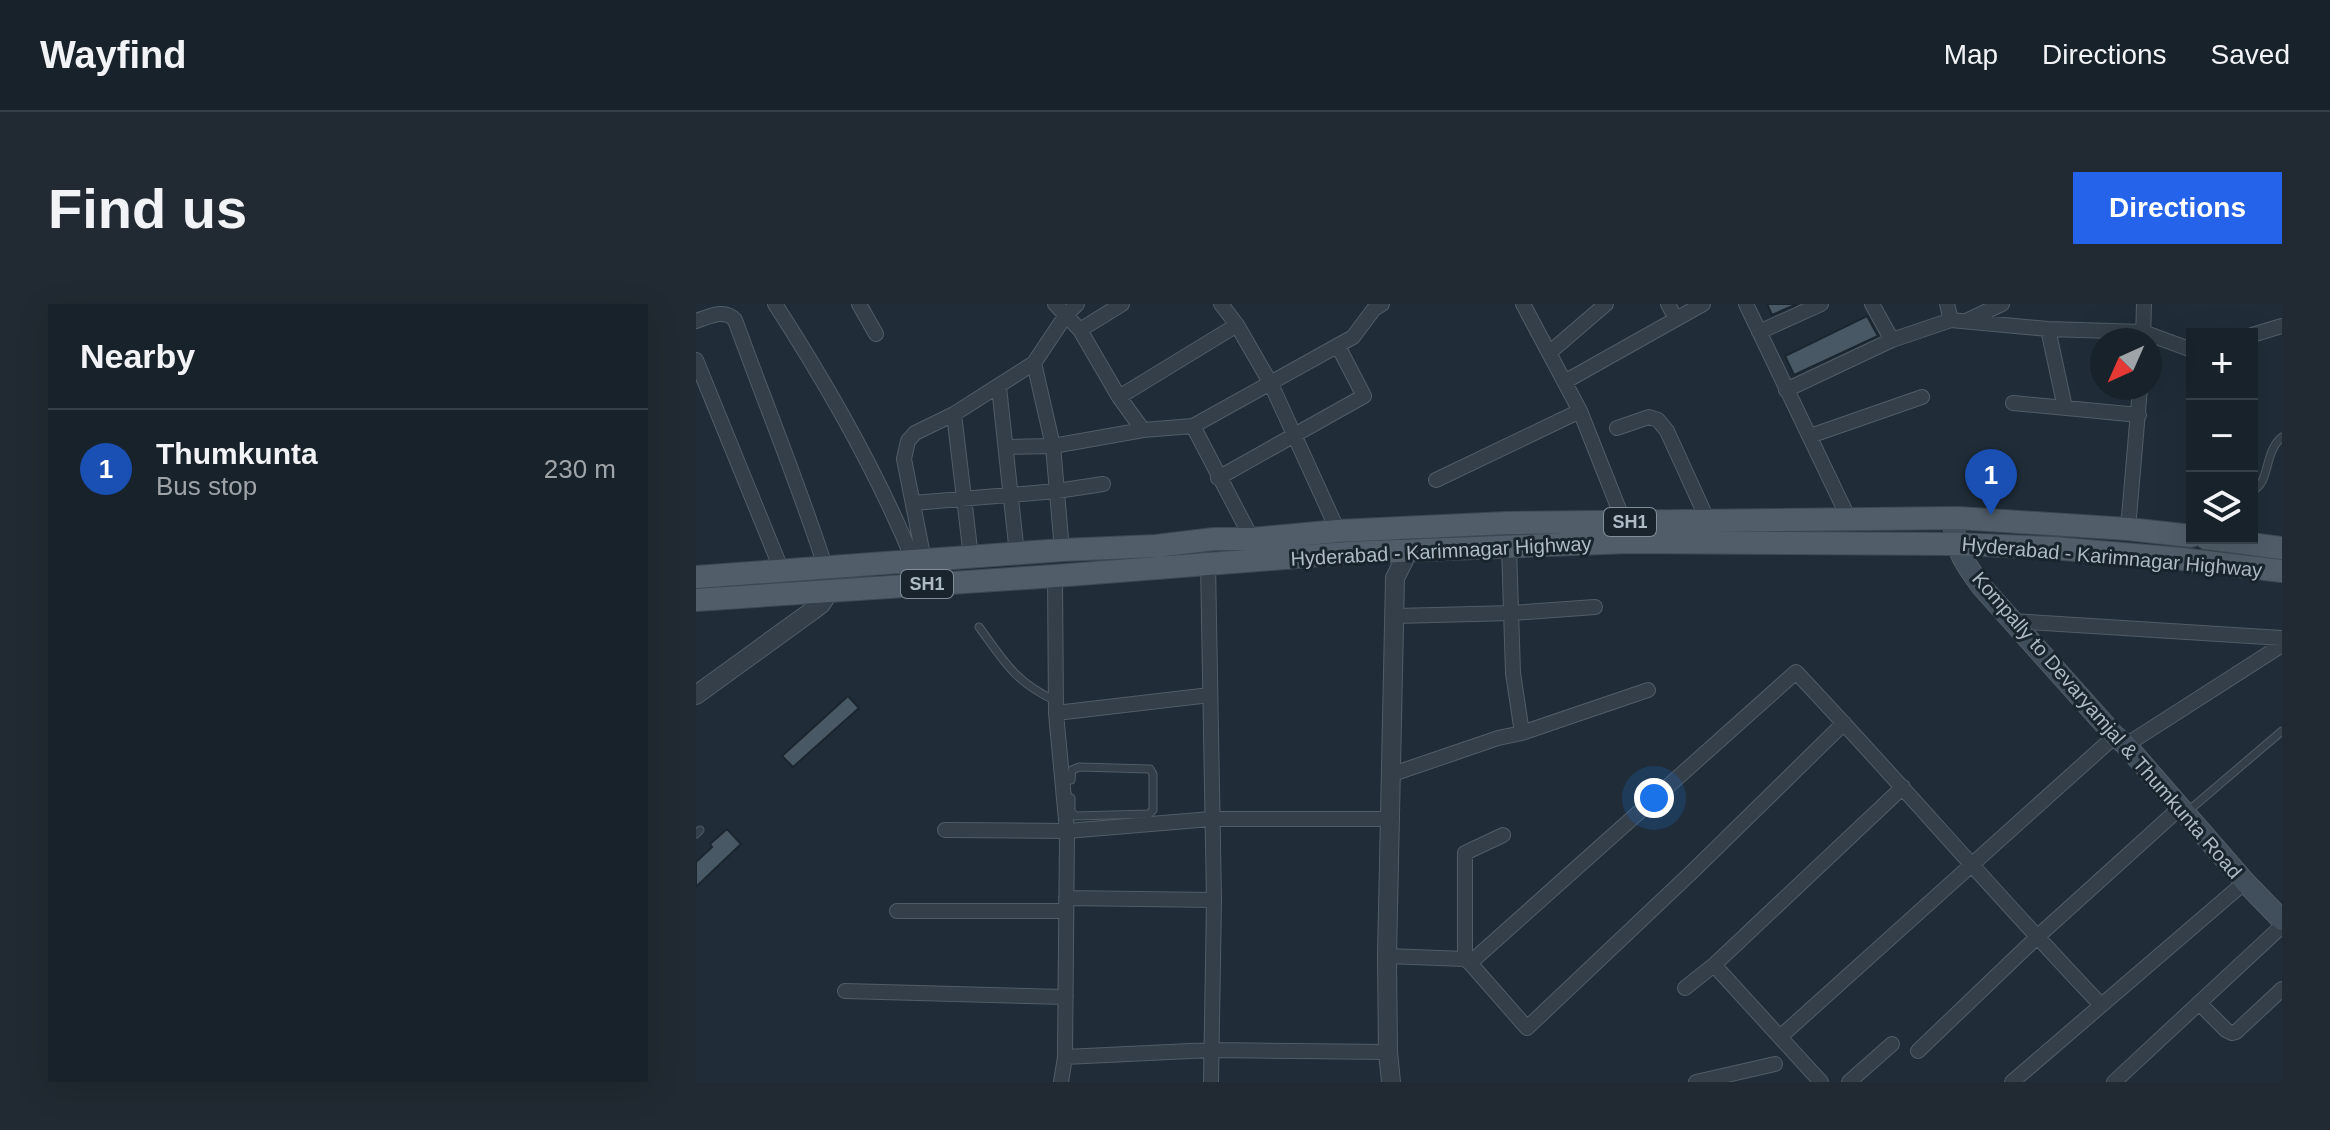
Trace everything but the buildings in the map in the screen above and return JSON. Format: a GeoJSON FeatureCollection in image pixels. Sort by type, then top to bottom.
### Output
{"type":"FeatureCollection","features":[{"type":"Feature","properties":{"kind":"main road","name":"Hyderabad - Karimnagar Highway"},"geometry":{"type":"LineString","coordinates":[[696,600],[828,580],[919,561],[1381,528],[1952,518],[2186,535]]}},
{"type":"Feature","properties":{"kind":"main road","name":"Kompally to Devaryamjal & Thumkunta Road"},"geometry":{"type":"LineString","coordinates":[[1952,518],[1956,544],[1982,587],[2282,920]]}},
{"type":"Feature","properties":{"kind":"main road","name":"Hyderabad - Karimnagar Highway"},"geometry":{"type":"LineString","coordinates":[[696,577],[782,571],[828,580],[1055,576],[1348,553],[1629,542],[1956,544],[2052,548],[2282,571]]}},
{"type":"Feature","properties":{"kind":"main road","name":"Hyderabad - Karimnagar Highway"},"geometry":{"type":"LineString","coordinates":[[2254,544],[2282,548]]}},
{"type":"Feature","properties":{"kind":"street"},"geometry":{"type":"LineString","coordinates":[[775,304],[820,374],[919,561]]}},
{"type":"Feature","properties":{"kind":"street"},"geometry":{"type":"LineString","coordinates":[[859,304],[876,334]]}},
{"type":"Feature","properties":{"kind":"street"},"geometry":{"type":"LineString","coordinates":[[1055,304],[1071,310],[1119,397],[1143,430]]}},
{"type":"Feature","properties":{"kind":"street"},"geometry":{"type":"LineString","coordinates":[[1080,330],[1122,304]]}},
{"type":"Feature","properties":{"kind":"street"},"geometry":{"type":"LineString","coordinates":[[1221,304],[1237,325],[1271,384],[1348,553]]}},
{"type":"Feature","properties":{"kind":"street"},"geometry":{"type":"LineString","coordinates":[[1523,304],[1580,411],[1624,522]]}},
{"type":"Feature","properties":{"kind":"street"},"geometry":{"type":"LineString","coordinates":[[1549,353],[1606,304]]}},
{"type":"Feature","properties":{"kind":"street"},"geometry":{"type":"LineString","coordinates":[[1668,304],[1676,319]]}},
{"type":"Feature","properties":{"kind":"street"},"geometry":{"type":"LineString","coordinates":[[1566,381],[1703,304]]}},
{"type":"Feature","properties":{"kind":"street"},"geometry":{"type":"LineString","coordinates":[[1746,304],[1849,519]]}},
{"type":"Feature","properties":{"kind":"street"},"geometry":{"type":"LineString","coordinates":[[1759,332],[1821,304]]}},
{"type":"Feature","properties":{"kind":"street"},"geometry":{"type":"LineString","coordinates":[[1872,304],[1892,340]]}},
{"type":"Feature","properties":{"kind":"street"},"geometry":{"type":"LineString","coordinates":[[1947,304],[1958,321]]}},
{"type":"Feature","properties":{"kind":"street"},"geometry":{"type":"LineString","coordinates":[[1786,390],[1892,340],[1958,321],[2002,304]]}},
{"type":"Feature","properties":{"kind":"street"},"geometry":{"type":"LineString","coordinates":[[2143,328],[2144,304]]}},
{"type":"Feature","properties":{"kind":"street"},"geometry":{"type":"LineString","coordinates":[[1006,447],[1053,446],[1143,430],[1193,426],[1353,337],[1375,306]]}},
{"type":"Feature","properties":{"kind":"street"},"geometry":{"type":"LineString","coordinates":[[919,561],[913,503],[904,459],[908,441],[915,433],[954,414],[1034,363],[1071,310]]}},
{"type":"Feature","properties":{"kind":"street"},"geometry":{"type":"LineString","coordinates":[[696,321],[723,313],[735,320],[807,510],[828,580],[821,604],[696,695]]}},
{"type":"Feature","properties":{"kind":"street"},"geometry":{"type":"LineString","coordinates":[[1958,321],[2090,332]]}},
{"type":"Feature","properties":{"kind":"street"},"geometry":{"type":"LineString","coordinates":[[1119,397],[1237,325]]}},
{"type":"Feature","properties":{"kind":"street"},"geometry":{"type":"LineString","coordinates":[[2258,333],[2282,326]]}},
{"type":"Feature","properties":{"kind":"street"},"geometry":{"type":"LineString","coordinates":[[2048,329],[2065,408]]}},
{"type":"Feature","properties":{"kind":"street"},"geometry":{"type":"LineString","coordinates":[[2162,341],[2186,348]]}},
{"type":"Feature","properties":{"kind":"street"},"geometry":{"type":"LineString","coordinates":[[1218,478],[1364,396],[1338,346]]}},
{"type":"Feature","properties":{"kind":"street"},"geometry":{"type":"LineString","coordinates":[[696,360],[782,571]]}},
{"type":"Feature","properties":{"kind":"street"},"geometry":{"type":"LineString","coordinates":[[1034,363],[1053,446],[1062,550]]}},
{"type":"Feature","properties":{"kind":"street"},"geometry":{"type":"LineString","coordinates":[[999,387],[1017,554]]}},
{"type":"Feature","properties":{"kind":"street"},"geometry":{"type":"LineString","coordinates":[[1810,436],[1922,397]]}},
{"type":"Feature","properties":{"kind":"street"},"geometry":{"type":"LineString","coordinates":[[2128,529],[2140,400]]}},
{"type":"Feature","properties":{"kind":"street"},"geometry":{"type":"LineString","coordinates":[[2013,403],[2139,415]]}},
{"type":"Feature","properties":{"kind":"street"},"geometry":{"type":"LineString","coordinates":[[1436,480],[1580,411]]}},
{"type":"Feature","properties":{"kind":"street"},"geometry":{"type":"LineString","coordinates":[[954,414],[971,557]]}},
{"type":"Feature","properties":{"kind":"street"},"geometry":{"type":"LineString","coordinates":[[1617,428],[1649,417],[1658,420],[1667,431],[1708,521]]}},
{"type":"Feature","properties":{"kind":"street"},"geometry":{"type":"LineString","coordinates":[[1193,426],[1252,539]]}},
{"type":"Feature","properties":{"kind":"street"},"geometry":{"type":"LineString","coordinates":[[913,503],[1103,484]]}},
{"type":"Feature","properties":{"kind":"street"},"geometry":{"type":"LineString","coordinates":[[1395,578],[1409,550],[1408,527]]}},
{"type":"Feature","properties":{"kind":"street"},"geometry":{"type":"LineString","coordinates":[[1381,528],[1381,552],[1395,578],[1396,616],[1387,956],[1391,1082]]}},
{"type":"Feature","properties":{"kind":"street"},"geometry":{"type":"LineString","coordinates":[[1509,547],[1513,673],[1522,733]]}},
{"type":"Feature","properties":{"kind":"street"},"geometry":{"type":"LineString","coordinates":[[1208,563],[1214,900],[1211,1082]]}},
{"type":"Feature","properties":{"kind":"street"},"geometry":{"type":"LineString","coordinates":[[1055,576],[1056,707],[1067,831],[1065,1057],[1061,1082]]}},
{"type":"Feature","properties":{"kind":"street"},"geometry":{"type":"LineString","coordinates":[[1396,616],[1595,607]]}},
{"type":"Feature","properties":{"kind":"street"},"geometry":{"type":"LineString","coordinates":[[2012,621],[2282,638]]}},
{"type":"Feature","properties":{"kind":"street"},"geometry":{"type":"LineString","coordinates":[[1780,1037],[1972,864],[2121,740],[2282,645]]}},
{"type":"Feature","properties":{"kind":"street"},"geometry":{"type":"LineString","coordinates":[[1387,956],[1467,961],[1796,672],[1903,787],[2036,938],[2101,1005]]}},
{"type":"Feature","properties":{"kind":"street"},"geometry":{"type":"LineString","coordinates":[[1390,775],[1648,690]]}},
{"type":"Feature","properties":{"kind":"street"},"geometry":{"type":"LineString","coordinates":[[1056,707],[1210,695]]}},
{"type":"Feature","properties":{"kind":"street"},"geometry":{"type":"LineString","coordinates":[[1503,835],[1465,853],[1467,961],[1527,1028],[1844,723]]}},
{"type":"Feature","properties":{"kind":"street"},"geometry":{"type":"LineString","coordinates":[[1685,988],[1714,965],[1903,787]]}},
{"type":"Feature","properties":{"kind":"street"},"geometry":{"type":"LineString","coordinates":[[1918,1051],[2036,938],[2183,810]]}},
{"type":"Feature","properties":{"kind":"street"},"geometry":{"type":"LineString","coordinates":[[945,830],[1067,831],[1211,819],[1392,819]]}},
{"type":"Feature","properties":{"kind":"street"},"geometry":{"type":"LineString","coordinates":[[2012,1082],[2245,882]]}},
{"type":"Feature","properties":{"kind":"street"},"geometry":{"type":"LineString","coordinates":[[897,911],[1214,900]]}},
{"type":"Feature","properties":{"kind":"street"},"geometry":{"type":"LineString","coordinates":[[2114,1082],[2282,926]]}},
{"type":"Feature","properties":{"kind":"street"},"geometry":{"type":"LineString","coordinates":[[1714,965],[1821,1082]]}},
{"type":"Feature","properties":{"kind":"street"},"geometry":{"type":"LineString","coordinates":[[2199,1003],[2232,1033],[2282,989]]}},
{"type":"Feature","properties":{"kind":"street"},"geometry":{"type":"LineString","coordinates":[[845,991],[1066,997]]}},
{"type":"Feature","properties":{"kind":"street"},"geometry":{"type":"LineString","coordinates":[[1849,1082],[1892,1044]]}},
{"type":"Feature","properties":{"kind":"street"},"geometry":{"type":"LineString","coordinates":[[1065,1057],[1211,1050],[1388,1052]]}},
{"type":"Feature","properties":{"kind":"street"},"geometry":{"type":"LineString","coordinates":[[1696,1082],[1775,1064]]}},
{"type":"Feature","properties":{"kind":"lane"},"geometry":{"type":"LineString","coordinates":[[2258,489],[2270,451],[2282,437]]}},
{"type":"Feature","properties":{"kind":"lane"},"geometry":{"type":"LineString","coordinates":[[979,627],[1019,679],[1056,707]]}},
{"type":"Feature","properties":{"kind":"lane"},"geometry":{"type":"LineString","coordinates":[[2183,810],[2282,731]]}},
{"type":"Feature","properties":{"kind":"lane"},"geometry":{"type":"LineString","coordinates":[[1062,780],[1071,780],[1072,770],[1079,767],[1150,769],[1153,774],[1153,810],[1149,814],[1075,816],[1071,811],[1071,798],[1064,798]]}},
{"type":"Feature","properties":{"kind":"place","name":"Thumkunta"},"geometry":{"type":"Point","coordinates":[1991,515]}}]}
